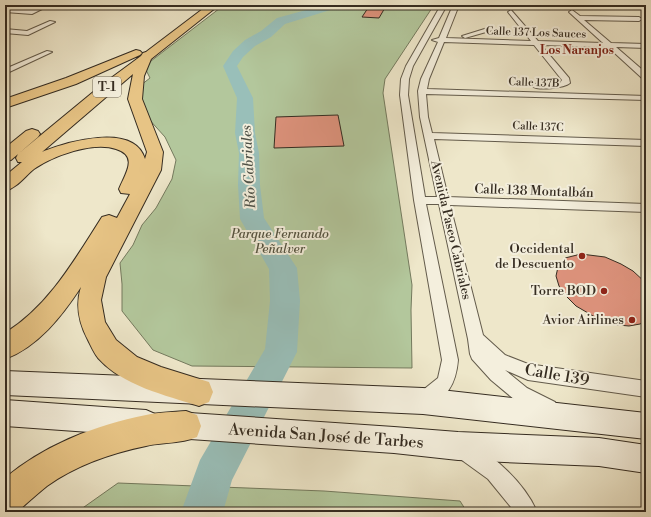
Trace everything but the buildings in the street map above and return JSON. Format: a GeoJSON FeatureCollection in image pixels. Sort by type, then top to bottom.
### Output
{"type":"FeatureCollection","features":[{"type":"Feature","properties":{"kind":"highway","name":"T-1"},"geometry":{"type":"LineString","coordinates":[[5,175],[142,54],[203,5]]}},
{"type":"Feature","properties":{"kind":"highway","name":"T-1"},"geometry":{"type":"LineString","coordinates":[[5,156],[92,85],[142,54],[214,5]]}},
{"type":"Feature","properties":{"kind":"highway"},"geometry":{"type":"LineString","coordinates":[[5,104],[142,54]]}},
{"type":"Feature","properties":{"kind":"highway"},"geometry":{"type":"LineString","coordinates":[[142,54],[135,99],[156,152],[152,170],[94,277],[88,300],[92,325],[107,349],[127,366],[160,380],[199,392]]}},
{"type":"Feature","properties":{"kind":"highway"},"geometry":{"type":"LineString","coordinates":[[5,185],[37,160],[58,150],[78,144],[95,142],[112,143],[125,147],[135,154],[138,163],[129,188],[77,274],[57,303],[37,324],[5,347]]}},
{"type":"Feature","properties":{"kind":"highway"},"geometry":{"type":"LineString","coordinates":[[5,500],[36,474],[75,452],[112,439],[147,430],[186,426]]}},
{"type":"Feature","properties":{"kind":"street"},"geometry":{"type":"LineString","coordinates":[[5,6],[9,5]]}},
{"type":"Feature","properties":{"kind":"street"},"geometry":{"type":"LineString","coordinates":[[5,10],[32,12],[47,5]]}},
{"type":"Feature","properties":{"kind":"street","name":"Avenida Paseo Cabriales"},"geometry":{"type":"LineString","coordinates":[[423,401],[441,388],[448,377],[450,360],[420,200],[403,82],[407,69],[426,40],[444,5]]}},
{"type":"Feature","properties":{"kind":"street","name":"Avenida Paseo Cabriales"},"geometry":{"type":"LineString","coordinates":[[456,5],[430,67],[422,91],[424,117],[428,136],[476,339],[478,354],[497,374],[521,394],[565,416]]}},
{"type":"Feature","properties":{"kind":"street"},"geometry":{"type":"LineString","coordinates":[[511,12],[566,80],[566,83],[553,86],[524,87]]}},
{"type":"Feature","properties":{"kind":"street"},"geometry":{"type":"LineString","coordinates":[[572,12],[646,77]]}},
{"type":"Feature","properties":{"kind":"street"},"geometry":{"type":"LineString","coordinates":[[630,13],[646,24]]}},
{"type":"Feature","properties":{"kind":"street"},"geometry":{"type":"LineString","coordinates":[[579,18],[639,19]]}},
{"type":"Feature","properties":{"kind":"street"},"geometry":{"type":"LineString","coordinates":[[5,31],[28,33],[52,22]]}},
{"type":"Feature","properties":{"kind":"street"},"geometry":{"type":"LineString","coordinates":[[443,39],[468,36],[491,29]]}},
{"type":"Feature","properties":{"kind":"street","name":"Calle 137 Los Sauces"},"geometry":{"type":"LineString","coordinates":[[426,40],[443,39],[646,46]]}},
{"type":"Feature","properties":{"kind":"street"},"geometry":{"type":"LineString","coordinates":[[5,72],[49,52]]}},
{"type":"Feature","properties":{"kind":"street","name":"Calle 137B"},"geometry":{"type":"LineString","coordinates":[[422,91],[646,98]]}},
{"type":"Feature","properties":{"kind":"street","name":"Calle 137C"},"geometry":{"type":"LineString","coordinates":[[428,136],[646,143]]}},
{"type":"Feature","properties":{"kind":"street","name":"Calle 138 Montalbán"},"geometry":{"type":"LineString","coordinates":[[420,200],[646,208]]}},
{"type":"Feature","properties":{"kind":"street","name":"Calle 139"},"geometry":{"type":"LineString","coordinates":[[476,339],[499,360],[528,372],[646,389]]}},
{"type":"Feature","properties":{"kind":"street"},"geometry":{"type":"LineString","coordinates":[[5,383],[423,401],[646,426]]}},
{"type":"Feature","properties":{"kind":"street","name":"Avenida San José de Tarbes"},"geometry":{"type":"LineString","coordinates":[[5,413],[394,440],[458,446],[599,452],[646,459]]}},
{"type":"Feature","properties":{"kind":"street"},"geometry":{"type":"LineString","coordinates":[[458,446],[495,472],[527,512]]}},
{"type":"Feature","properties":{"kind":"green space","name":"Parque Fernando Peñalver"},"geometry":{"type":"Polygon","coordinates":[[[224,5],[434,5],[385,79],[383,93],[412,285],[412,368],[192,366],[153,350],[122,311],[120,263],[133,245],[142,225],[156,208],[172,179],[176,160],[165,137],[147,117],[143,106],[141,85],[150,78],[145,68],[151,61],[224,5]]]}},
{"type":"Feature","properties":{"kind":"green space"},"geometry":{"type":"Polygon","coordinates":[[[118,483],[324,491],[460,501],[467,512],[77,512],[118,483]]]}},
{"type":"Feature","properties":{"kind":"waterway","name":"Río Cabriales"},"geometry":{"type":"LineString","coordinates":[[202,512],[214,474],[281,352],[285,301],[283,268],[252,219],[249,185],[249,153],[245,133],[245,98],[230,66],[238,54],[250,43],[266,34],[281,21],[336,5]]}},
{"type":"Feature","properties":{"kind":"place","name":"Occidental de Descuento"},"geometry":{"type":"Point","coordinates":[582,256]}},
{"type":"Feature","properties":{"kind":"place","name":"Torre BOD"},"geometry":{"type":"Point","coordinates":[604,291]}},
{"type":"Feature","properties":{"kind":"place","name":"Avior Airlines"},"geometry":{"type":"Point","coordinates":[632,320]}},
{"type":"Feature","properties":{"kind":"district","name":"Los Naranjos"},"geometry":{"type":"Point","coordinates":[577,50]}}]}
